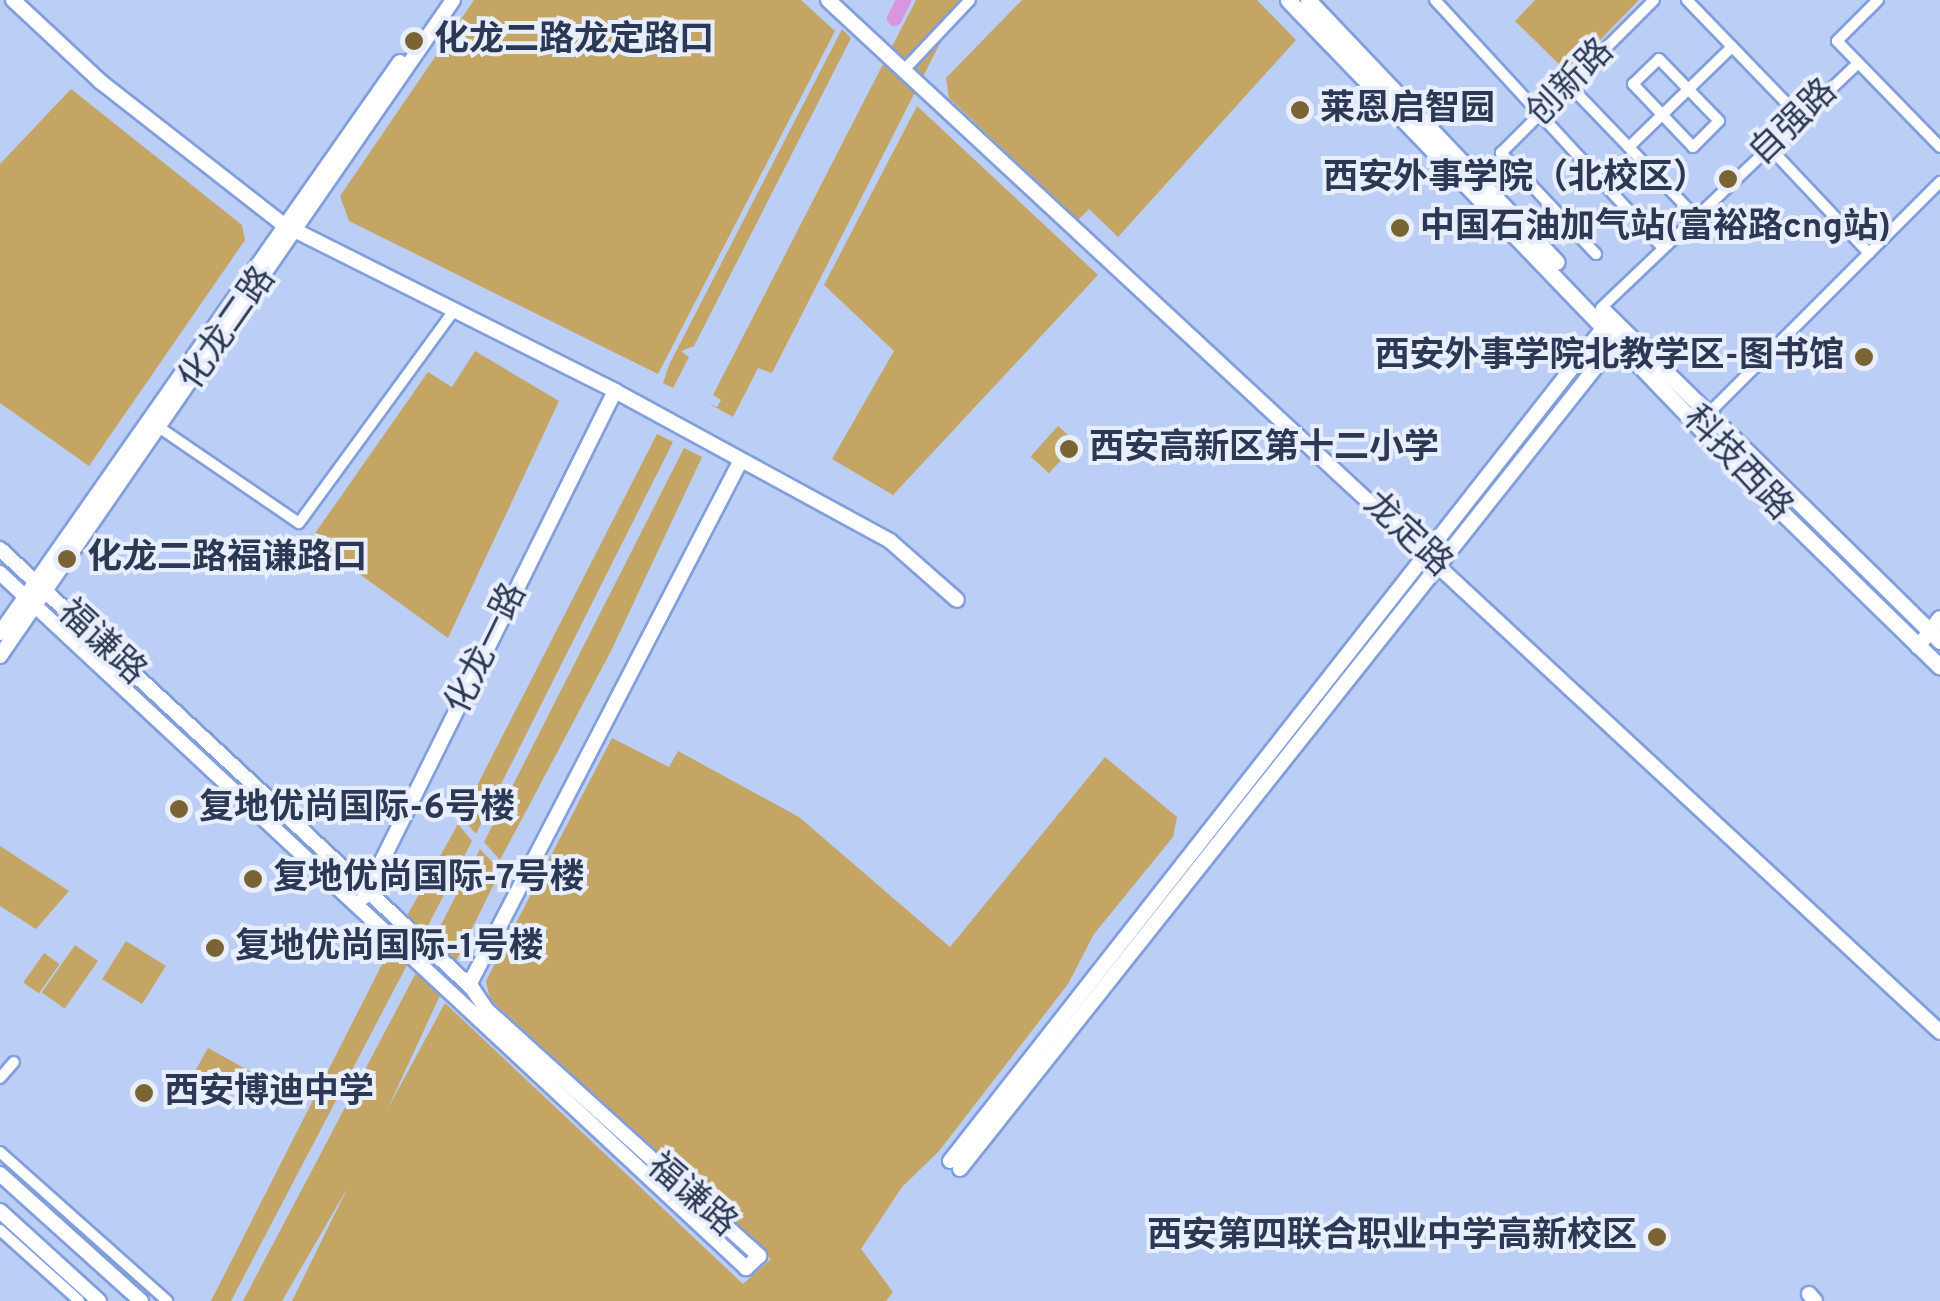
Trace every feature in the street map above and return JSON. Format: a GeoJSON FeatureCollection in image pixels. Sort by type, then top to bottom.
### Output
{"type":"FeatureCollection","features":[{"type":"Feature","properties":{"kind":"main road","name":"科技西路"},"geometry":{"type":"LineString","coordinates":[[1288,0],[1618,339],[1934,644]]}},
{"type":"Feature","properties":{"kind":"main road","name":"科技西路"},"geometry":{"type":"LineString","coordinates":[[1308,0],[1602,308],[1934,644]]}},
{"type":"Feature","properties":{"kind":"street"},"geometry":{"type":"LineString","coordinates":[[13,0],[101,82],[291,228],[615,391],[890,541],[957,600]]}},
{"type":"Feature","properties":{"kind":"street","name":"化龙二路"},"geometry":{"type":"LineString","coordinates":[[41,586],[160,428],[443,0]]}},
{"type":"Feature","properties":{"kind":"street","name":"化龙二路"},"geometry":{"type":"LineString","coordinates":[[0,656],[41,586],[453,0]]}},
{"type":"Feature","properties":{"kind":"street","name":"龙定路"},"geometry":{"type":"LineString","coordinates":[[828,0],[1940,1032]]}},
{"type":"Feature","properties":{"kind":"street"},"geometry":{"type":"LineString","coordinates":[[904,70],[970,0]]}},
{"type":"Feature","properties":{"kind":"street"},"geometry":{"type":"LineString","coordinates":[[1435,0],[1537,117],[1664,248]]}},
{"type":"Feature","properties":{"kind":"street","name":"创新路"},"geometry":{"type":"LineString","coordinates":[[1596,254],[1501,153],[1654,0]]}},
{"type":"Feature","properties":{"kind":"street"},"geometry":{"type":"LineString","coordinates":[[1687,0],[1800,117]]}},
{"type":"Feature","properties":{"kind":"street"},"geometry":{"type":"LineString","coordinates":[[1878,0],[1837,41],[1940,147]]}},
{"type":"Feature","properties":{"kind":"street"},"geometry":{"type":"LineString","coordinates":[[1628,148],[1732,47]]}},
{"type":"Feature","properties":{"kind":"street"},"geometry":{"type":"LineString","coordinates":[[1660,59],[1719,121],[1693,147],[1662,115],[1633,84],[1660,59]]}},
{"type":"Feature","properties":{"kind":"street","name":"自强路"},"geometry":{"type":"LineString","coordinates":[[1602,308],[1858,62]]}},
{"type":"Feature","properties":{"kind":"street"},"geometry":{"type":"LineString","coordinates":[[1569,85],[1696,217]]}},
{"type":"Feature","properties":{"kind":"street"},"geometry":{"type":"LineString","coordinates":[[1769,147],[1869,253]]}},
{"type":"Feature","properties":{"kind":"street"},"geometry":{"type":"LineString","coordinates":[[1709,413],[1940,182]]}},
{"type":"Feature","properties":{"kind":"street"},"geometry":{"type":"LineString","coordinates":[[160,428],[299,523],[455,308]]}},
{"type":"Feature","properties":{"kind":"street"},"geometry":{"type":"LineString","coordinates":[[1433,559],[1605,326]]}},
{"type":"Feature","properties":{"kind":"street"},"geometry":{"type":"LineString","coordinates":[[955,1165],[1433,559],[1618,339]]}},
{"type":"Feature","properties":{"kind":"street","name":"化龙一路"},"geometry":{"type":"LineString","coordinates":[[360,907],[615,391]]}},
{"type":"Feature","properties":{"kind":"street"},"geometry":{"type":"LineString","coordinates":[[469,985],[741,460]]}},
{"type":"Feature","properties":{"kind":"street","name":"福谦路"},"geometry":{"type":"LineString","coordinates":[[0,549],[469,985],[487,1010],[759,1256],[746,1268],[0,572]]}},
{"type":"Feature","properties":{"kind":"street","name":"化龙二路"},"geometry":{"type":"LineString","coordinates":[[0,634],[31,601]]}},
{"type":"Feature","properties":{"kind":"street"},"geometry":{"type":"LineString","coordinates":[[0,1078],[14,1062]]}},
{"type":"Feature","properties":{"kind":"street"},"geometry":{"type":"LineString","coordinates":[[0,1152],[168,1301]]}},
{"type":"Feature","properties":{"kind":"street"},"geometry":{"type":"LineString","coordinates":[[0,1174],[142,1301]]}},
{"type":"Feature","properties":{"kind":"street"},"geometry":{"type":"LineString","coordinates":[[0,1211],[99,1301]]}},
{"type":"Feature","properties":{"kind":"street"},"geometry":{"type":"LineString","coordinates":[[0,1230],[79,1301]]}},
{"type":"Feature","properties":{"kind":"shaded area"},"geometry":{"type":"Polygon","coordinates":[[[474,0],[801,0],[835,31],[658,374],[349,221],[340,196],[474,0]]]}},
{"type":"Feature","properties":{"kind":"shaded area"},"geometry":{"type":"Polygon","coordinates":[[[916,0],[962,0],[772,373],[758,368],[733,417],[708,403],[717,407],[721,400],[713,395],[916,0]]]}},
{"type":"Feature","properties":{"kind":"shaded area"},"geometry":{"type":"Polygon","coordinates":[[[1022,0],[1257,0],[1296,40],[1118,237],[1089,209],[1078,220],[949,98],[946,78],[1022,0]]]}},
{"type":"Feature","properties":{"kind":"shaded area"},"geometry":{"type":"Polygon","coordinates":[[[1535,0],[1639,0],[1568,73],[1515,21],[1535,0]]]}},
{"type":"Feature","properties":{"kind":"shaded area"},"geometry":{"type":"Polygon","coordinates":[[[842,29],[851,38],[694,346],[681,351],[689,357],[673,388],[663,383],[669,365],[842,29]]]}},
{"type":"Feature","properties":{"kind":"shaded area"},"geometry":{"type":"Polygon","coordinates":[[[71,89],[242,225],[245,240],[89,466],[0,403],[0,164],[71,89]]]}},
{"type":"Feature","properties":{"kind":"shaded area"},"geometry":{"type":"Polygon","coordinates":[[[917,106],[1098,275],[893,495],[832,459],[894,351],[824,285],[917,106]]]}},
{"type":"Feature","properties":{"kind":"shaded area"},"geometry":{"type":"Polygon","coordinates":[[[475,351],[559,401],[448,638],[311,539],[428,372],[452,387],[475,351]]]}},
{"type":"Feature","properties":{"kind":"shaded area"},"geometry":{"type":"Polygon","coordinates":[[[1058,426],[1077,443],[1049,473],[1031,456],[1058,426]]]}},
{"type":"Feature","properties":{"kind":"shaded area"},"geometry":{"type":"Polygon","coordinates":[[[657,434],[673,442],[476,834],[461,817],[657,434]]]}},
{"type":"Feature","properties":{"kind":"shaded area"},"geometry":{"type":"Polygon","coordinates":[[[684,448],[702,457],[611,651],[500,860],[484,842],[684,448]]]}},
{"type":"Feature","properties":{"kind":"shaded area"},"geometry":{"type":"Polygon","coordinates":[[[612,738],[669,767],[678,751],[799,817],[950,947],[1105,757],[1177,817],[1173,837],[1094,934],[1068,984],[939,1151],[902,1187],[861,1249],[893,1292],[886,1301],[292,1301],[348,1187],[282,1301],[243,1301],[427,952],[450,974],[387,1110],[445,1003],[743,1284],[771,1259],[490,999],[486,981],[612,738]]]}},
{"type":"Feature","properties":{"kind":"shaded area"},"geometry":{"type":"Polygon","coordinates":[[[458,824],[472,841],[422,937],[404,921],[458,824]]]}},
{"type":"Feature","properties":{"kind":"shaded area"},"geometry":{"type":"Polygon","coordinates":[[[0,846],[69,891],[36,929],[0,906],[0,846]]]}},
{"type":"Feature","properties":{"kind":"shaded area"},"geometry":{"type":"Polygon","coordinates":[[[480,849],[498,868],[496,880],[453,967],[430,946],[480,849]]]}},
{"type":"Feature","properties":{"kind":"shaded area"},"geometry":{"type":"Polygon","coordinates":[[[401,927],[418,944],[231,1301],[211,1301],[401,927]]]}},
{"type":"Feature","properties":{"kind":"shaded area"},"geometry":{"type":"Polygon","coordinates":[[[126,941],[166,966],[142,1004],[102,979],[126,941]]]}},
{"type":"Feature","properties":{"kind":"shaded area"},"geometry":{"type":"Polygon","coordinates":[[[75,945],[98,961],[65,1009],[42,993],[75,945]]]}},
{"type":"Feature","properties":{"kind":"shaded area"},"geometry":{"type":"Polygon","coordinates":[[[44,953],[60,964],[39,993],[23,982],[44,953]]]}},
{"type":"Feature","properties":{"kind":"shaded area"},"geometry":{"type":"Polygon","coordinates":[[[208,1048],[260,1077],[248,1100],[195,1071],[208,1048]]]}},
{"type":"Feature","properties":{"kind":"waterway"},"geometry":{"type":"LineString","coordinates":[[894,18],[903,0]]}},
{"type":"Feature","properties":{"kind":"place","name":"化龙二路龙定路口"},"geometry":{"type":"Point","coordinates":[414,41]}},
{"type":"Feature","properties":{"kind":"place","name":"莱恩启智园"},"geometry":{"type":"Point","coordinates":[1300,110]}},
{"type":"Feature","properties":{"kind":"place","name":"西安外事学院（北校区）"},"geometry":{"type":"Point","coordinates":[1728,179]}},
{"type":"Feature","properties":{"kind":"place","name":"中国石油加气站(富裕路cng站)"},"geometry":{"type":"Point","coordinates":[1400,228]}},
{"type":"Feature","properties":{"kind":"place","name":"西安外事学院北教学区-图书馆"},"geometry":{"type":"Point","coordinates":[1864,357]}},
{"type":"Feature","properties":{"kind":"place","name":"西安高新区第十二小学"},"geometry":{"type":"Point","coordinates":[1069,449]}},
{"type":"Feature","properties":{"kind":"place","name":"化龙二路福谦路口"},"geometry":{"type":"Point","coordinates":[67,559]}},
{"type":"Feature","properties":{"kind":"place","name":"复地优尚国际-6号楼"},"geometry":{"type":"Point","coordinates":[179,809]}},
{"type":"Feature","properties":{"kind":"place","name":"复地优尚国际-7号楼"},"geometry":{"type":"Point","coordinates":[253,879]}},
{"type":"Feature","properties":{"kind":"place","name":"复地优尚国际-1号楼"},"geometry":{"type":"Point","coordinates":[215,948]}},
{"type":"Feature","properties":{"kind":"place","name":"西安博迪中学"},"geometry":{"type":"Point","coordinates":[144,1093]}},
{"type":"Feature","properties":{"kind":"place","name":"西安第四联合职业中学高新校区"},"geometry":{"type":"Point","coordinates":[1657,1237]}}]}
